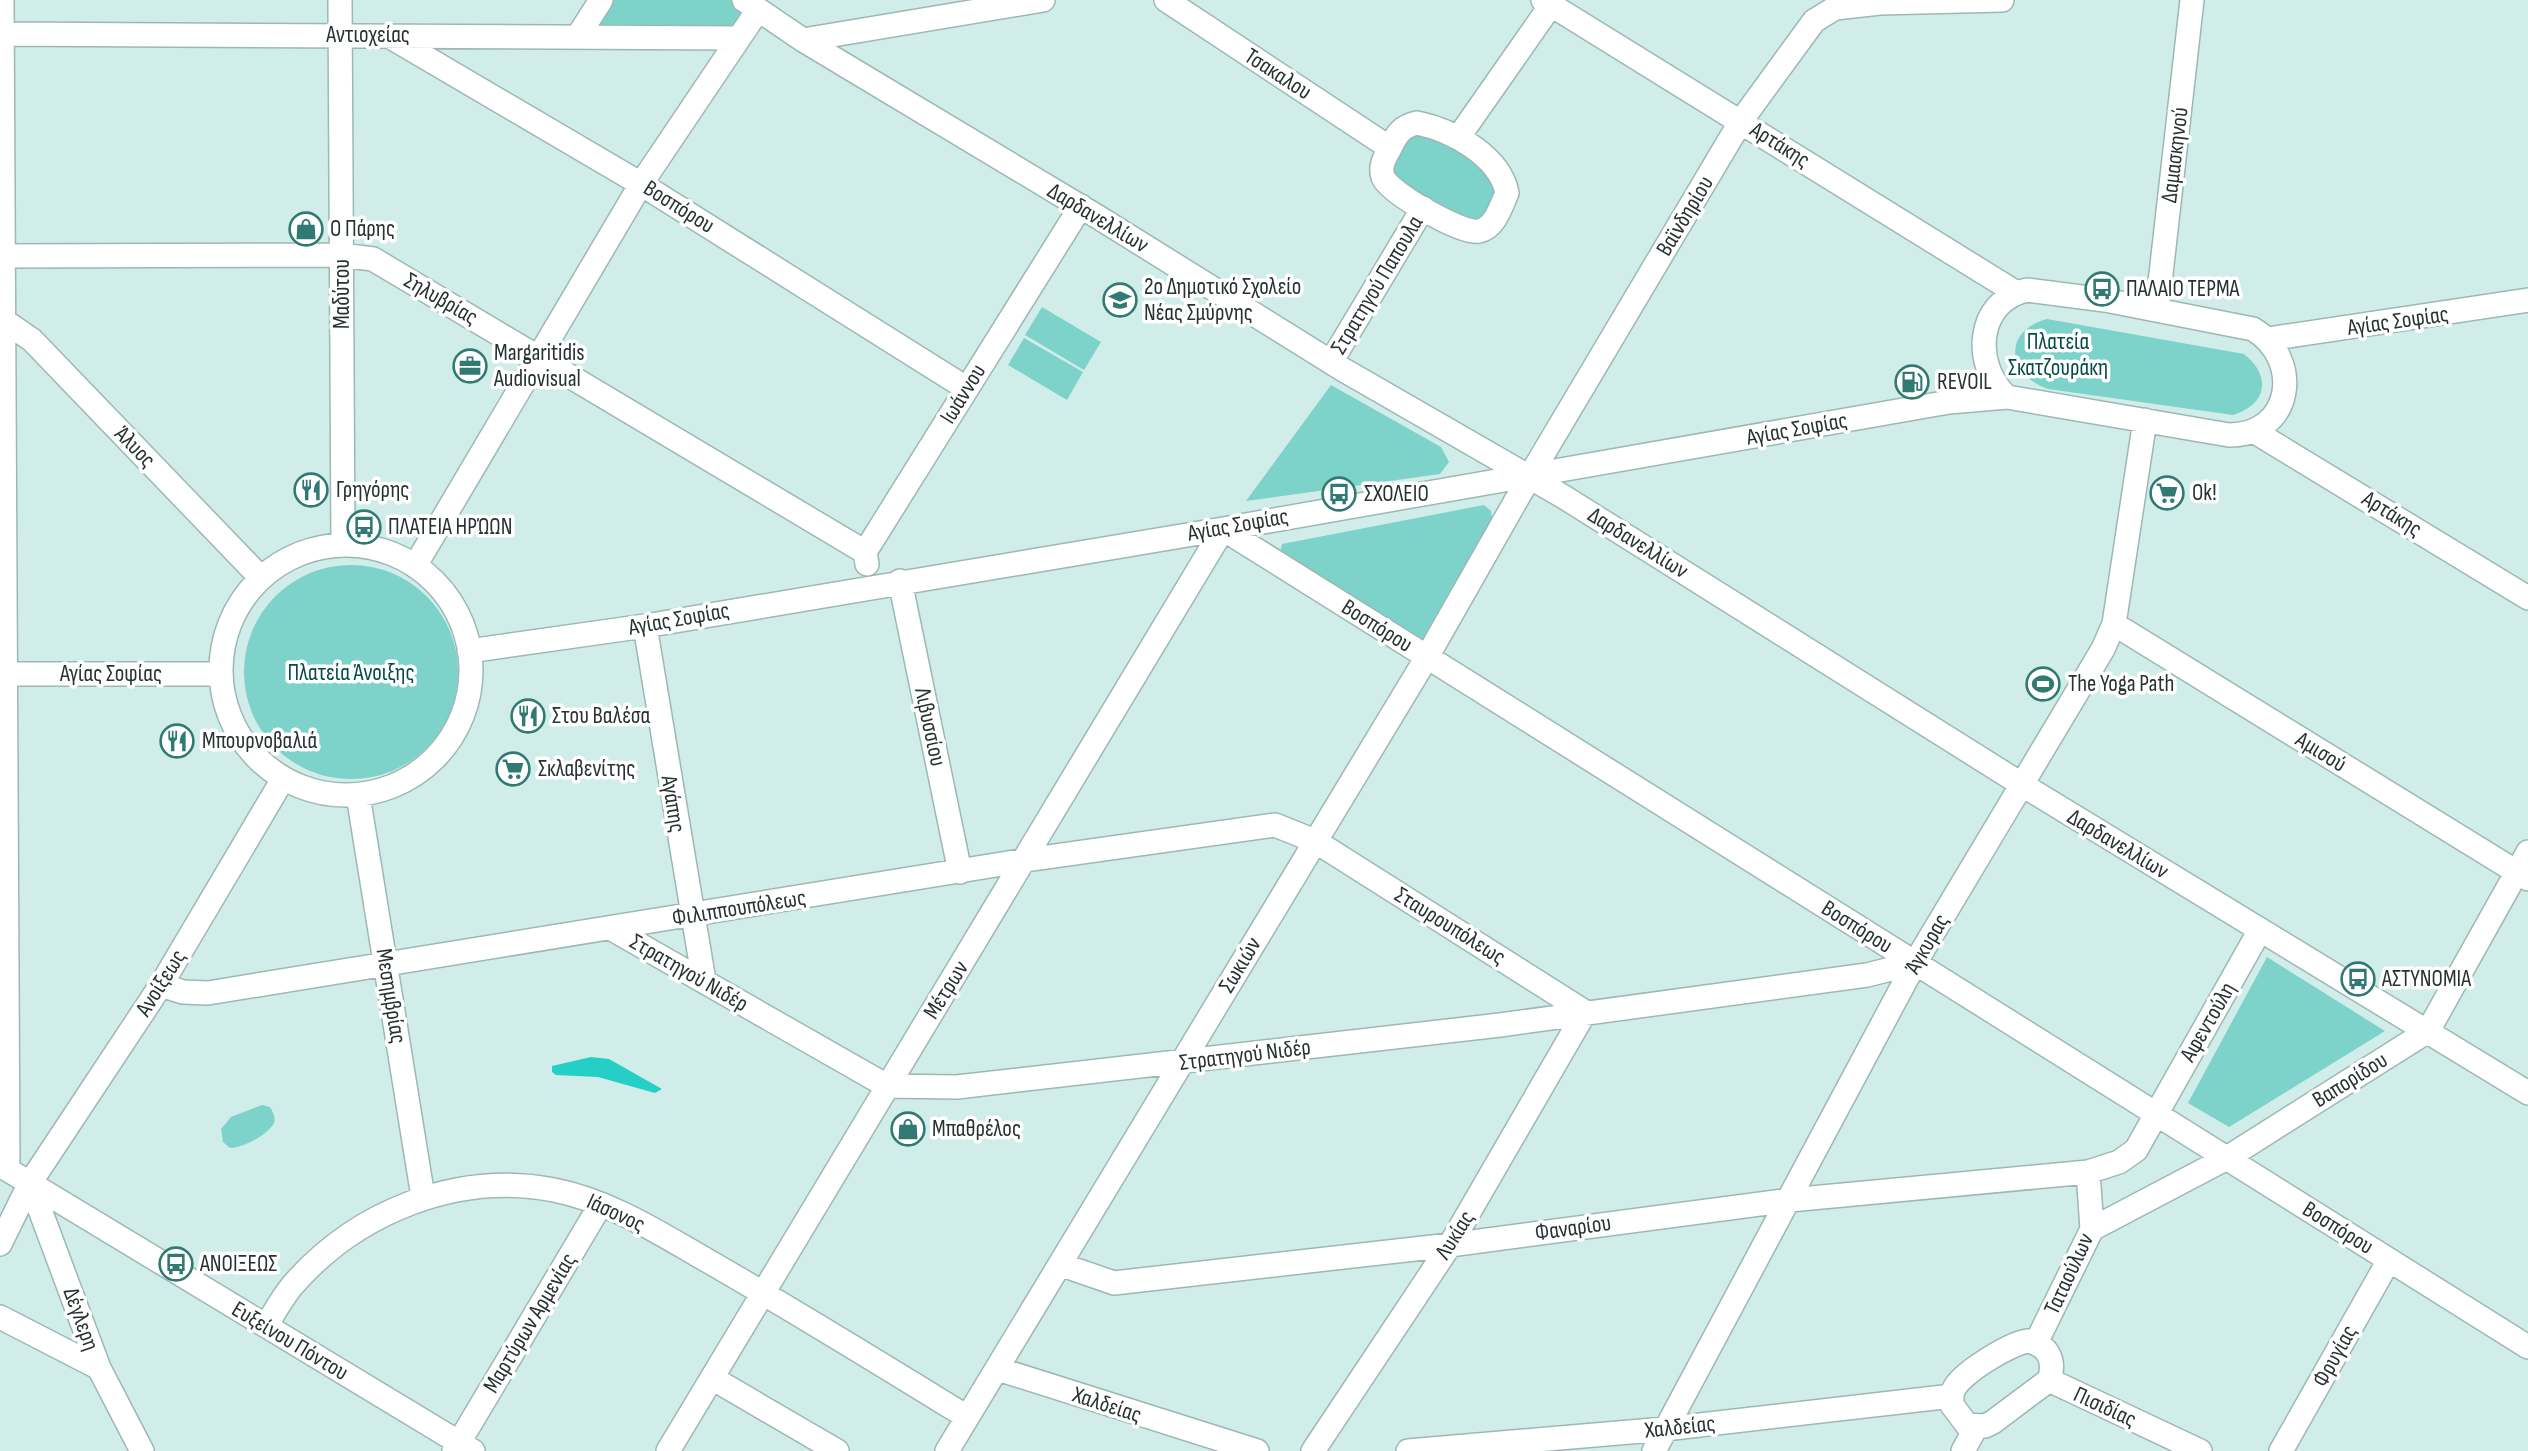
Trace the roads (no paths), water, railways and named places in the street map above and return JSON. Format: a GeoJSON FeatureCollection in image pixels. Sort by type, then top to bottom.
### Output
{"type":"FeatureCollection","features":[{"type":"Feature","properties":{"kind":"street"},"geometry":{"type":"LineString","coordinates":[[2,0],[4,1168]]}},
{"type":"Feature","properties":{"kind":"street","name":"Μαδύτου"},"geometry":{"type":"LineString","coordinates":[[340,0],[343,545]]}},
{"type":"Feature","properties":{"kind":"street"},"geometry":{"type":"LineString","coordinates":[[578,36],[601,0]]}},
{"type":"Feature","properties":{"kind":"street"},"geometry":{"type":"LineString","coordinates":[[803,40],[1043,0]]}},
{"type":"Feature","properties":{"kind":"street","name":"Τσακαλου"},"geometry":{"type":"LineString","coordinates":[[1166,0],[1390,148]]}},
{"type":"Feature","properties":{"kind":"street","name":"Βαϊνδηρίου"},"geometry":{"type":"LineString","coordinates":[[1530,476],[1741,121],[1814,21],[1835,8],[1880,2],[2001,0]]}},
{"type":"Feature","properties":{"kind":"street","name":"Δαμασκηνού"},"geometry":{"type":"LineString","coordinates":[[2157,309],[2192,0]]}},
{"type":"Feature","properties":{"kind":"street"},"geometry":{"type":"LineString","coordinates":[[1458,138],[1547,2]]}},
{"type":"Feature","properties":{"kind":"street","name":"Αρτάκης"},"geometry":{"type":"LineString","coordinates":[[1547,2],[2015,292]]}},
{"type":"Feature","properties":{"kind":"street"},"geometry":{"type":"LineString","coordinates":[[415,566],[537,355],[641,184],[736,38],[751,5]]}},
{"type":"Feature","properties":{"kind":"street","name":"Δαρδανελλίων"},"geometry":{"type":"LineString","coordinates":[[751,5],[803,40],[1081,206],[1331,362],[1530,476],[2021,784],[2528,1093]]}},
{"type":"Feature","properties":{"kind":"street","name":"Αντιοχείας"},"geometry":{"type":"LineString","coordinates":[[1,34],[736,38]]}},
{"type":"Feature","properties":{"kind":"street","name":"Βοσπόρου"},"geometry":{"type":"LineString","coordinates":[[387,35],[641,184],[966,388]]}},
{"type":"Feature","properties":{"kind":"street"},"geometry":{"type":"LineString","coordinates":[[1417,123],[1458,138],[1498,169],[1507,193],[1492,223],[1480,231],[1465,231],[1392,189],[1383,178],[1382,166],[1390,148],[1406,126],[1417,123]]}},
{"type":"Feature","properties":{"kind":"street","name":"Ιωάννου"},"geometry":{"type":"LineString","coordinates":[[864,552],[1081,206]]}},
{"type":"Feature","properties":{"kind":"street","name":"Στρατηγού Παπουλα"},"geometry":{"type":"LineString","coordinates":[[1331,362],[1423,208]]}},
{"type":"Feature","properties":{"kind":"street","name":"Σηλυβρίας"},"geometry":{"type":"LineString","coordinates":[[1,256],[341,255],[373,259],[864,552]]}},
{"type":"Feature","properties":{"kind":"street"},"geometry":{"type":"LineString","coordinates":[[2007,397],[1993,381],[1987,368],[1985,329],[1996,307],[2015,292],[2039,290],[2157,309],[2253,329],[2268,339],[2281,359],[2284,372],[2283,395],[2272,419],[2255,432]]}},
{"type":"Feature","properties":{"kind":"street","name":"Αγίας Σοφίας"},"geometry":{"type":"LineString","coordinates":[[2268,339],[2528,300]]}},
{"type":"Feature","properties":{"kind":"street","name":"Άλυος"},"geometry":{"type":"LineString","coordinates":[[3,320],[32,340],[261,578]]}},
{"type":"Feature","properties":{"kind":"street","name":"Αγίας Σοφίας"},"geometry":{"type":"LineString","coordinates":[[469,651],[645,626],[870,586],[1223,529],[1949,402],[2007,397],[2229,435],[2255,432]]}},
{"type":"Feature","properties":{"kind":"street","name":"Άγκυρας"},"geometry":{"type":"LineString","coordinates":[[1654,1451],[1915,963],[2114,624],[2145,421]]}},
{"type":"Feature","properties":{"kind":"street","name":"Αρτάκης"},"geometry":{"type":"LineString","coordinates":[[2255,432],[2528,598]]}},
{"type":"Feature","properties":{"kind":"street","name":"Σωκιών"},"geometry":{"type":"LineString","coordinates":[[960,1439],[998,1368],[1427,657],[1530,476]]}},
{"type":"Feature","properties":{"kind":"street","name":"Βοσπόρου"},"geometry":{"type":"LineString","coordinates":[[1223,529],[2528,1347]]}},
{"type":"Feature","properties":{"kind":"street","name":"Μέτρων"},"geometry":{"type":"LineString","coordinates":[[668,1451],[1223,529]]}},
{"type":"Feature","properties":{"kind":"street"},"geometry":{"type":"LineString","coordinates":[[343,545],[380,551],[415,566],[447,597],[464,629],[469,651],[468,696],[450,740],[415,775],[386,789],[358,795],[320,792],[283,779],[253,754],[239,735],[226,704],[221,674],[223,647],[231,622],[244,598],[261,578],[295,556],[343,545]]}},
{"type":"Feature","properties":{"kind":"street"},"geometry":{"type":"LineString","coordinates":[[864,552],[870,586]]}},
{"type":"Feature","properties":{"kind":"street","name":"Λιβυσσίου"},"geometry":{"type":"LineString","coordinates":[[900,581],[960,872]]}},
{"type":"Feature","properties":{"kind":"street","name":"Αμισού"},"geometry":{"type":"LineString","coordinates":[[2114,624],[2522,875]]}},
{"type":"Feature","properties":{"kind":"street","name":"Αγάπης"},"geometry":{"type":"LineString","coordinates":[[645,626],[704,981]]}},
{"type":"Feature","properties":{"kind":"street","name":"Αγίας Σοφίας"},"geometry":{"type":"LineString","coordinates":[[2,674],[221,674]]}},
{"type":"Feature","properties":{"kind":"street","name":"Ανοίξεως"},"geometry":{"type":"LineString","coordinates":[[0,1244],[30,1183],[161,985],[283,779]]}},
{"type":"Feature","properties":{"kind":"street","name":"Μεσημβρίας"},"geometry":{"type":"LineString","coordinates":[[358,795],[423,1197]]}},
{"type":"Feature","properties":{"kind":"street","name":"Φιλιππουπόλεως"},"geometry":{"type":"LineString","coordinates":[[161,985],[183,992],[208,993],[1026,860],[1275,825],[1315,841]]}},
{"type":"Feature","properties":{"kind":"street","name":"Σταυρουπόλεως"},"geometry":{"type":"LineString","coordinates":[[1315,841],[1585,1012]]}},
{"type":"Feature","properties":{"kind":"street","name":"Βαπορίδου"},"geometry":{"type":"LineString","coordinates":[[2092,1229],[2227,1158],[2428,1031],[2522,875],[2528,852]]}},
{"type":"Feature","properties":{"kind":"street","name":"Στρατηγού Νιδέρ"},"geometry":{"type":"LineString","coordinates":[[612,929],[887,1086],[957,1087],[1500,1025],[1867,975],[1915,963]]}},
{"type":"Feature","properties":{"kind":"street","name":"Αφεντούλη"},"geometry":{"type":"LineString","coordinates":[[2156,1114],[2260,930]]}},
{"type":"Feature","properties":{"kind":"street","name":"Λυκίας"},"geometry":{"type":"LineString","coordinates":[[1313,1451],[1450,1245],[1585,1012]]}},
{"type":"Feature","properties":{"kind":"street"},"geometry":{"type":"LineString","coordinates":[[2088,1172],[2119,1162],[2136,1150],[2156,1114]]}},
{"type":"Feature","properties":{"kind":"street","name":"Ευξείνου Πόντου"},"geometry":{"type":"LineString","coordinates":[[4,1168],[462,1448]]}},
{"type":"Feature","properties":{"kind":"street","name":"Φαναρίου"},"geometry":{"type":"LineString","coordinates":[[1062,1265],[1114,1283],[1450,1245],[1790,1200],[2088,1172]]}},
{"type":"Feature","properties":{"kind":"street","name":"Ταταούλων"},"geometry":{"type":"LineString","coordinates":[[2036,1343],[2092,1229],[2088,1172]]}},
{"type":"Feature","properties":{"kind":"street","name":"Δέγλερη"},"geometry":{"type":"LineString","coordinates":[[30,1183],[99,1368],[142,1451]]}},
{"type":"Feature","properties":{"kind":"street","name":"Ιάσονος"},"geometry":{"type":"LineString","coordinates":[[266,1326],[290,1288],[312,1266],[372,1221],[423,1197],[488,1186],[552,1190],[601,1204],[634,1219],[763,1292],[960,1439]]}},
{"type":"Feature","properties":{"kind":"street","name":"Μαρτύρων Αρμενίας"},"geometry":{"type":"LineString","coordinates":[[462,1448],[601,1204]]}},
{"type":"Feature","properties":{"kind":"street","name":"Φρυγίας"},"geometry":{"type":"LineString","coordinates":[[2281,1451],[2389,1260]]}},
{"type":"Feature","properties":{"kind":"street"},"geometry":{"type":"LineString","coordinates":[[0,1317],[99,1368]]}},
{"type":"Feature","properties":{"kind":"street","name":"Ταταούλων"},"geometry":{"type":"LineString","coordinates":[[1952,1396],[1960,1380],[2012,1345],[2028,1341],[2036,1343],[2049,1354],[2052,1362],[2049,1380]]}},
{"type":"Feature","properties":{"kind":"street","name":"Χαλδείας"},"geometry":{"type":"LineString","coordinates":[[998,1368],[1257,1451]]}},
{"type":"Feature","properties":{"kind":"street"},"geometry":{"type":"LineString","coordinates":[[712,1378],[837,1451]]}},
{"type":"Feature","properties":{"kind":"street"},"geometry":{"type":"LineString","coordinates":[[1952,1396],[1956,1414],[1967,1425],[1976,1427],[1993,1422],[2049,1380]]}},
{"type":"Feature","properties":{"kind":"street","name":"Πισιδίας"},"geometry":{"type":"LineString","coordinates":[[2049,1380],[2200,1451]]}},
{"type":"Feature","properties":{"kind":"street","name":"Χαλδείας"},"geometry":{"type":"LineString","coordinates":[[1408,1451],[1665,1429],[1952,1396]]}},
{"type":"Feature","properties":{"kind":"street"},"geometry":{"type":"LineString","coordinates":[[1963,1451],[1976,1427]]}},
{"type":"Feature","properties":{"kind":"place","name":"Ο Πάρης"},"geometry":{"type":"Point","coordinates":[306,229]}},
{"type":"Feature","properties":{"kind":"place","name":"ΠΑΛΑΙΟ ΤΕΡΜΑ"},"geometry":{"type":"Point","coordinates":[2102,289]}},
{"type":"Feature","properties":{"kind":"place","name":"2ο Δημοτικό Σχολείο Νέας Σμύρνης"},"geometry":{"type":"Point","coordinates":[1120,300]}},
{"type":"Feature","properties":{"kind":"place","name":"Margaritidis Audiovisual"},"geometry":{"type":"Point","coordinates":[470,366]}},
{"type":"Feature","properties":{"kind":"place","name":"REVOIL"},"geometry":{"type":"Point","coordinates":[1912,382]}},
{"type":"Feature","properties":{"kind":"place","name":"Γρηγόρης"},"geometry":{"type":"Point","coordinates":[311,490]}},
{"type":"Feature","properties":{"kind":"place","name":"Ok!"},"geometry":{"type":"Point","coordinates":[2167,493]}},
{"type":"Feature","properties":{"kind":"place","name":"ΣΧΟΛΕΙΟ"},"geometry":{"type":"Point","coordinates":[1339,494]}},
{"type":"Feature","properties":{"kind":"place","name":"ΠΛΑΤΕΙΑ ΗΡΏΩΝ"},"geometry":{"type":"Point","coordinates":[364,527]}},
{"type":"Feature","properties":{"kind":"place","name":"The Yoga Path"},"geometry":{"type":"Point","coordinates":[2043,684]}},
{"type":"Feature","properties":{"kind":"place","name":"Στου Βαλέσα"},"geometry":{"type":"Point","coordinates":[528,716]}},
{"type":"Feature","properties":{"kind":"place","name":"Μπουρνοβαλιά"},"geometry":{"type":"Point","coordinates":[177,741]}},
{"type":"Feature","properties":{"kind":"place","name":"Σκλαβενίτης"},"geometry":{"type":"Point","coordinates":[513,769]}},
{"type":"Feature","properties":{"kind":"place","name":"ΑΣΤΥΝΟΜΙΑ"},"geometry":{"type":"Point","coordinates":[2358,979]}},
{"type":"Feature","properties":{"kind":"place","name":"Μπαθρέλος"},"geometry":{"type":"Point","coordinates":[908,1129]}},
{"type":"Feature","properties":{"kind":"place","name":"ΑΝΟΙΞΕΩΣ"},"geometry":{"type":"Point","coordinates":[176,1264]}},
{"type":"Feature","properties":{"kind":"park label","name":"Πλατεία Σκατζουράκη"},"geometry":{"type":"Point","coordinates":[2058,355]}},
{"type":"Feature","properties":{"kind":"park label","name":"Πλατεία Άνοιξης"},"geometry":{"type":"Point","coordinates":[351,673]}}]}
